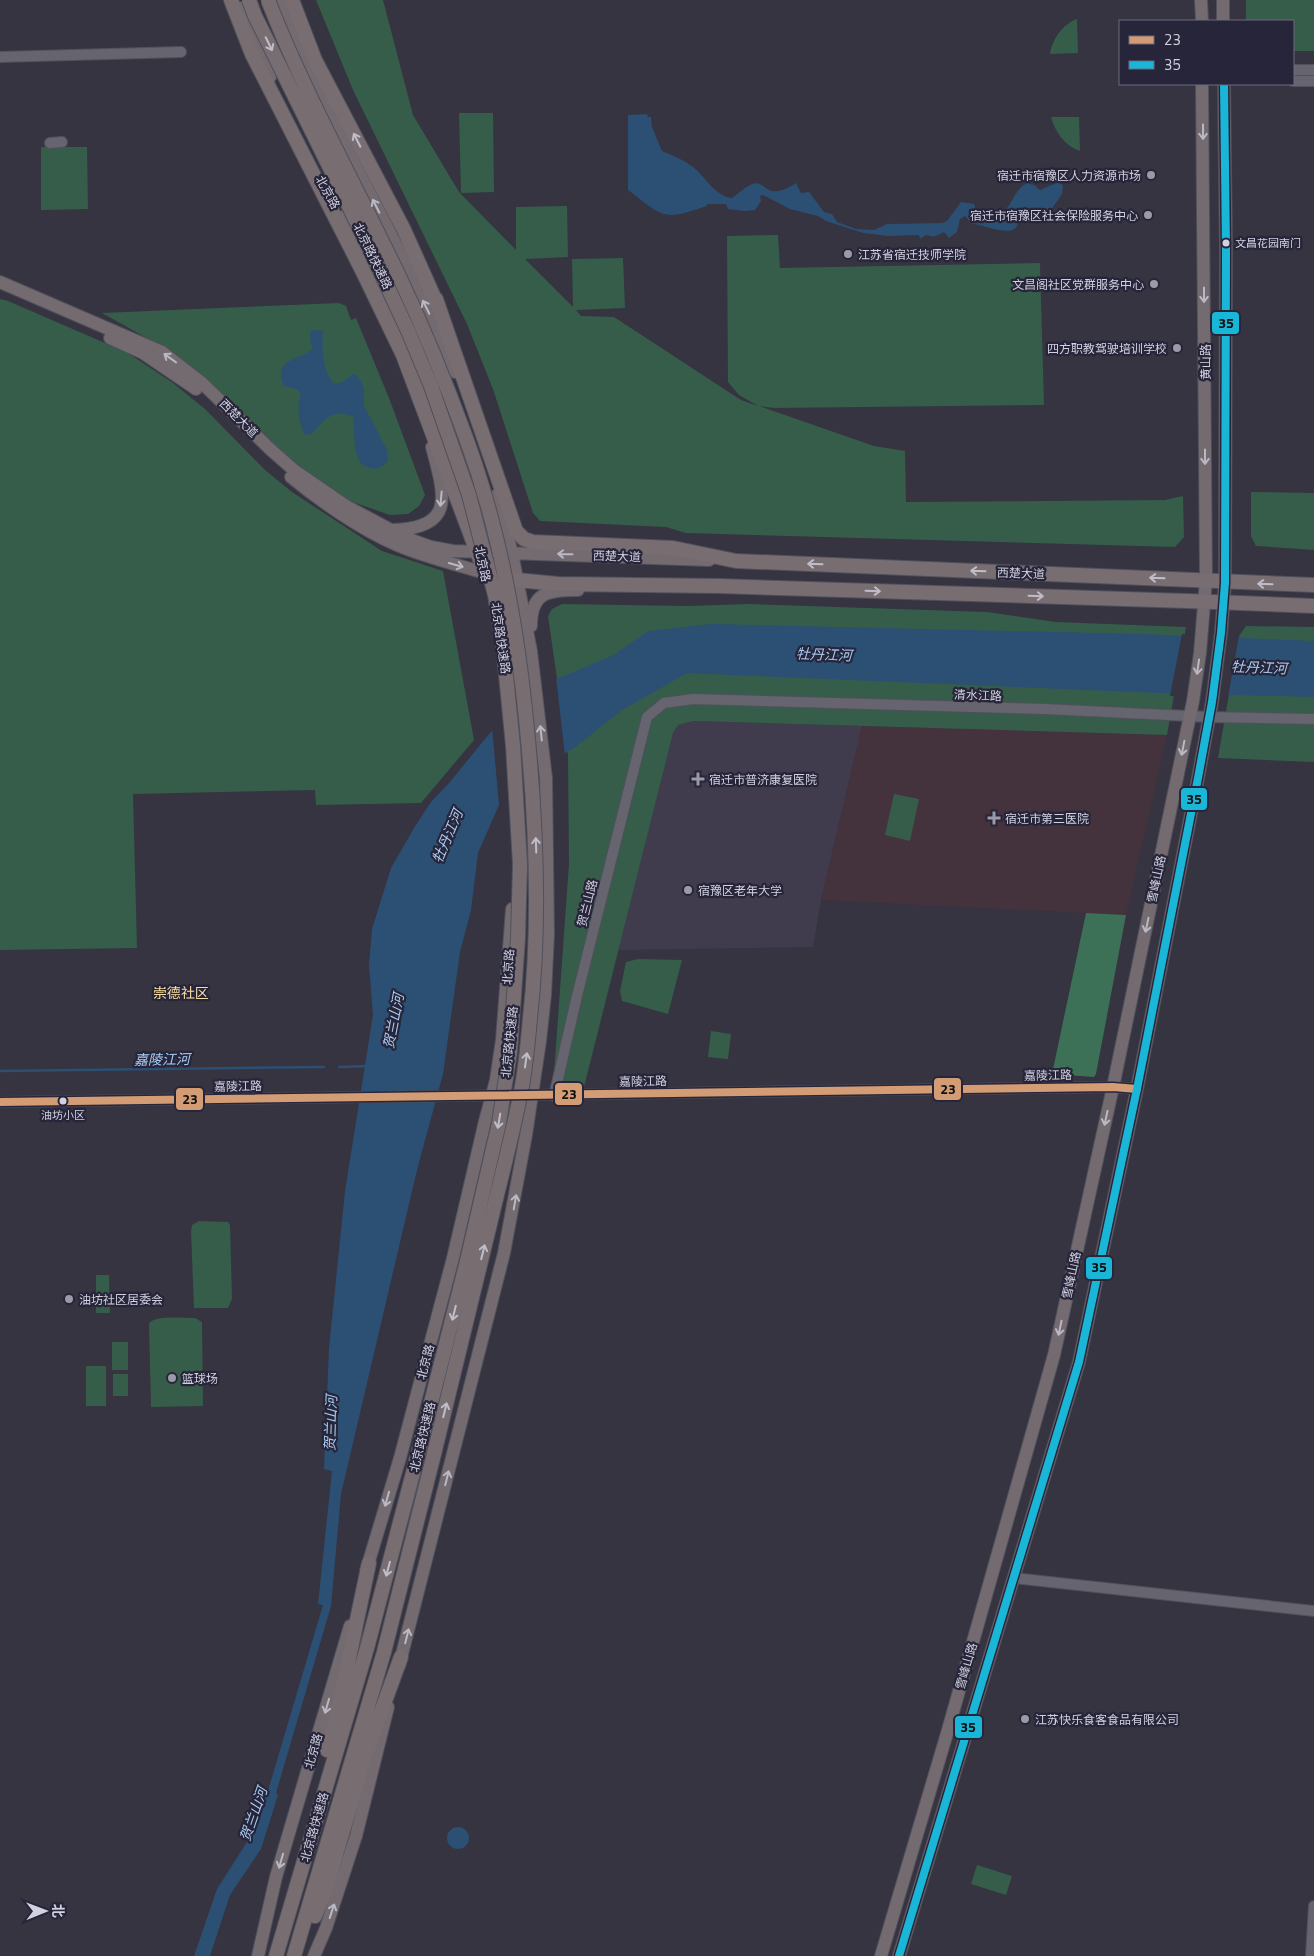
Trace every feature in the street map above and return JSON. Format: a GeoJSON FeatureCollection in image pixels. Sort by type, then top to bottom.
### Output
{"type":"FeatureCollection","features":[{"type":"Feature","properties":{"kind":"highway"},"geometry":{"type":"LineString","coordinates":[[231,0],[252,54],[364,272],[403,355],[485,573]]}},
{"type":"Feature","properties":{"kind":"highway","name":"北京路快速路"},"geometry":{"type":"LineString","coordinates":[[249,0],[255,16],[374,257],[408,332],[431,386],[469,495],[495,595],[503,645],[513,746],[520,864],[518,938],[510,1052],[499,1123],[467,1261],[367,1648],[278,1949]]}},
{"type":"Feature","properties":{"kind":"highway","name":"北京路快速路"},"geometry":{"type":"LineString","coordinates":[[268,0],[309,94],[400,277],[450,394],[483,488],[508,586],[522,672],[536,820],[538,885],[535,972],[522,1085],[434,1458],[384,1652],[294,1956]]}},
{"type":"Feature","properties":{"kind":"highway"},"geometry":{"type":"LineString","coordinates":[[292,0],[315,60],[404,230],[436,299],[516,531],[524,539],[542,543],[673,548],[736,561]]}},
{"type":"Feature","properties":{"kind":"highway"},"geometry":{"type":"LineString","coordinates":[[454,353],[489,465]]}},
{"type":"Feature","properties":{"kind":"highway","name":"西楚大道"},"geometry":{"type":"LineString","coordinates":[[736,561],[1206,580],[1224,583],[1314,585]]}},
{"type":"Feature","properties":{"kind":"highway","name":"西楚大道"},"geometry":{"type":"LineString","coordinates":[[485,573],[517,580],[560,584],[737,586],[1205,601]]}},
{"type":"Feature","properties":{"kind":"highway"},"geometry":{"type":"LineString","coordinates":[[1205,601],[1224,604],[1314,606]]}},
{"type":"Feature","properties":{"kind":"highway"},"geometry":{"type":"LineString","coordinates":[[278,1949],[293,1871],[338,1710],[369,1563]]}},
{"type":"Feature","properties":{"kind":"highway"},"geometry":{"type":"LineString","coordinates":[[298,1956],[325,1892],[364,1759],[401,1657]]}},
{"type":"Feature","properties":{"kind":"main road","name":"北京路"},"geometry":{"type":"LineString","coordinates":[[238,0],[276,91],[378,283],[419,376],[461,482],[478,552]]}},
{"type":"Feature","properties":{"kind":"main road"},"geometry":{"type":"LineString","coordinates":[[279,0],[298,50],[402,258],[450,359],[474,420],[489,465],[512,553],[537,688],[546,778],[548,943],[540,1041],[514,1205],[504,1253],[356,1836],[326,1928],[314,1956]]}},
{"type":"Feature","properties":{"kind":"main road"},"geometry":{"type":"LineString","coordinates":[[1202,0],[1202,20]]}},
{"type":"Feature","properties":{"kind":"main road"},"geometry":{"type":"LineString","coordinates":[[1222,0],[1223,20]]}},
{"type":"Feature","properties":{"kind":"main road","name":"黄山路"},"geometry":{"type":"LineString","coordinates":[[1202,85],[1206,580]]}},
{"type":"Feature","properties":{"kind":"main road","name":"黄山路"},"geometry":{"type":"LineString","coordinates":[[1224,85],[1226,248],[1224,604]]}},
{"type":"Feature","properties":{"kind":"main road","name":"西楚大道"},"geometry":{"type":"LineString","coordinates":[[0,282],[162,352],[202,383],[295,471],[346,506],[406,538],[431,548],[454,552],[736,561]]}},
{"type":"Feature","properties":{"kind":"main road","name":"西楚大道"},"geometry":{"type":"LineString","coordinates":[[0,290],[80,323],[143,353],[186,381],[229,416],[275,464],[307,490],[342,514],[396,544],[435,559],[485,573]]}},
{"type":"Feature","properties":{"kind":"main road"},"geometry":{"type":"LineString","coordinates":[[393,530],[409,530],[428,524],[437,517],[442,506],[443,493],[420,401]]}},
{"type":"Feature","properties":{"kind":"main road","name":"北京路"},"geometry":{"type":"LineString","coordinates":[[258,1956],[276,1877],[400,1458],[450,1268],[492,1096],[502,1040],[512,924],[514,863],[513,800],[497,632],[485,573]]}},
{"type":"Feature","properties":{"kind":"main road","name":"雪峰山路"},"geometry":{"type":"LineString","coordinates":[[880,1956],[948,1730],[1054,1355],[1113,1087],[1190,716],[1202,634],[1206,580]]}},
{"type":"Feature","properties":{"kind":"main road"},"geometry":{"type":"LineString","coordinates":[[531,651],[532,610],[537,600],[548,593],[567,590],[737,586]]}},
{"type":"Feature","properties":{"kind":"main road","name":"雪峰山路"},"geometry":{"type":"LineString","coordinates":[[899,1956],[1079,1362],[1137,1090],[1212,702],[1224,604]]}},
{"type":"Feature","properties":{"kind":"street"},"geometry":{"type":"LineString","coordinates":[[0,57],[181,52]]}},
{"type":"Feature","properties":{"kind":"street"},"geometry":{"type":"LineString","coordinates":[[1294,70],[1314,70]]}},
{"type":"Feature","properties":{"kind":"street"},"geometry":{"type":"LineString","coordinates":[[1294,81],[1314,80]]}},
{"type":"Feature","properties":{"kind":"street"},"geometry":{"type":"LineString","coordinates":[[50,143],[62,142]]}},
{"type":"Feature","properties":{"kind":"street","name":"清水江路"},"geometry":{"type":"LineString","coordinates":[[647,717],[664,703],[694,699],[1314,719]]}},
{"type":"Feature","properties":{"kind":"street","name":"贺兰山路"},"geometry":{"type":"LineString","coordinates":[[554,1096],[647,717]]}},
{"type":"Feature","properties":{"kind":"street","name":"嘉陵江路"},"geometry":{"type":"LineString","coordinates":[[0,1102],[1113,1087],[1137,1090]]}},
{"type":"Feature","properties":{"kind":"street"},"geometry":{"type":"LineString","coordinates":[[1013,1578],[1314,1611]]}},
{"type":"Feature","properties":{"kind":"street"},"geometry":{"type":"LineString","coordinates":[[1311,1956],[1314,1906]]}},
{"type":"Feature","properties":{"kind":"shaded area"},"geometry":{"type":"Polygon","coordinates":[[[693,721],[862,726],[821,900],[813,947],[618,950],[673,733],[678,725],[693,721]]]}},
{"type":"Feature","properties":{"kind":"shaded area","name":"宿迁市第三医院"},"geometry":{"type":"Polygon","coordinates":[[[862,726],[1167,735],[1126,915],[821,900],[862,726]]]}},
{"type":"Feature","properties":{"kind":"green space"},"geometry":{"type":"Polygon","coordinates":[[[316,0],[383,0],[413,115],[459,192],[516,250],[516,207],[567,206],[568,257],[525,259],[573,307],[572,259],[623,258],[625,308],[576,310],[581,316],[614,317],[741,400],[758,406],[739,395],[728,382],[727,236],[778,235],[780,268],[1040,263],[1044,405],[774,408],[759,406],[874,446],[905,451],[906,502],[1165,500],[1183,496],[1184,537],[1175,547],[686,533],[666,527],[540,521],[533,513],[493,389],[467,324],[353,90],[316,0]]]}},
{"type":"Feature","properties":{"kind":"green space"},"geometry":{"type":"Polygon","coordinates":[[[1246,0],[1314,0],[1314,51],[1294,51],[1294,20],[1246,20],[1246,0]]]}},
{"type":"Feature","properties":{"kind":"green space"},"geometry":{"type":"Polygon","coordinates":[[[1077,19],[1078,53],[1050,54],[1053,43],[1059,33],[1067,24],[1077,19]]]}},
{"type":"Feature","properties":{"kind":"green space"},"geometry":{"type":"Polygon","coordinates":[[[459,113],[493,113],[494,192],[461,193],[459,113]]]}},
{"type":"Feature","properties":{"kind":"green space"},"geometry":{"type":"Polygon","coordinates":[[[1051,117],[1079,117],[1080,151],[1070,146],[1061,138],[1051,117]]]}},
{"type":"Feature","properties":{"kind":"green space"},"geometry":{"type":"Polygon","coordinates":[[[41,147],[87,147],[88,209],[41,210],[41,147]]]}},
{"type":"Feature","properties":{"kind":"green space"},"geometry":{"type":"Polygon","coordinates":[[[0,299],[128,353],[173,383],[205,409],[265,470],[292,492],[382,551],[443,571],[474,740],[421,803],[316,805],[315,790],[133,794],[137,948],[0,950],[0,299]]]}},
{"type":"Feature","properties":{"kind":"green space"},"geometry":{"type":"Polygon","coordinates":[[[339,303],[346,306],[351,320],[356,318],[389,398],[425,495],[419,506],[408,514],[390,515],[347,500],[329,490],[271,442],[194,369],[145,337],[102,313],[339,303]]]}},
{"type":"Feature","properties":{"kind":"green space"},"geometry":{"type":"Polygon","coordinates":[[[1251,492],[1314,493],[1314,550],[1256,546],[1251,536],[1251,492]]]}},
{"type":"Feature","properties":{"kind":"green space"},"geometry":{"type":"Polygon","coordinates":[[[562,604],[687,606],[749,604],[987,612],[1056,622],[1186,627],[1167,735],[693,721],[678,725],[673,733],[583,1091],[564,1091],[555,1082],[554,1073],[569,864],[568,755],[548,616],[552,609],[562,604]]]}},
{"type":"Feature","properties":{"kind":"green space"},"geometry":{"type":"Polygon","coordinates":[[[1246,626],[1314,627],[1314,762],[1218,758],[1239,636],[1246,626]]]}},
{"type":"Feature","properties":{"kind":"green space"},"geometry":{"type":"Polygon","coordinates":[[[894,794],[919,799],[910,841],[885,835],[894,794]]]}},
{"type":"Feature","properties":{"kind":"green space"},"geometry":{"type":"Polygon","coordinates":[[[1086,913],[1126,915],[1096,1074],[1094,1077],[1052,1074],[1086,913]]]}},
{"type":"Feature","properties":{"kind":"green space"},"geometry":{"type":"Polygon","coordinates":[[[638,959],[682,960],[668,1014],[622,1001],[620,991],[626,962],[638,959]]]}},
{"type":"Feature","properties":{"kind":"green space"},"geometry":{"type":"Polygon","coordinates":[[[711,1031],[731,1034],[728,1059],[708,1057],[711,1031]]]}},
{"type":"Feature","properties":{"kind":"green space"},"geometry":{"type":"Polygon","coordinates":[[[199,1221],[228,1222],[230,1225],[232,1299],[228,1308],[194,1308],[191,1232],[192,1225],[199,1221]]]}},
{"type":"Feature","properties":{"kind":"green space"},"geometry":{"type":"Polygon","coordinates":[[[96,1275],[109,1275],[110,1313],[96,1313],[96,1275]]]}},
{"type":"Feature","properties":{"kind":"green space"},"geometry":{"type":"Polygon","coordinates":[[[164,1318],[195,1318],[202,1322],[203,1406],[151,1407],[149,1323],[153,1320],[164,1318]]]}},
{"type":"Feature","properties":{"kind":"green space"},"geometry":{"type":"Polygon","coordinates":[[[112,1342],[128,1342],[128,1370],[112,1370],[112,1342]]]}},
{"type":"Feature","properties":{"kind":"green space"},"geometry":{"type":"Polygon","coordinates":[[[86,1366],[106,1366],[106,1406],[86,1406],[86,1366]]]}},
{"type":"Feature","properties":{"kind":"green space"},"geometry":{"type":"Polygon","coordinates":[[[113,1374],[128,1374],[128,1396],[113,1396],[113,1374]]]}},
{"type":"Feature","properties":{"kind":"green space"},"geometry":{"type":"Polygon","coordinates":[[[977,1865],[1012,1876],[1006,1895],[971,1884],[977,1865]]]}},
{"type":"Feature","properties":{"kind":"water"},"geometry":{"type":"Polygon","coordinates":[[[647,114],[648,117],[651,117],[652,127],[662,151],[690,165],[714,189],[725,196],[732,198],[755,183],[772,191],[779,191],[796,183],[801,193],[809,192],[824,212],[832,214],[837,222],[856,229],[874,230],[887,224],[942,223],[947,221],[961,202],[974,204],[976,210],[987,209],[1000,215],[1019,189],[1027,183],[1034,185],[1040,190],[1059,182],[1063,186],[1062,194],[1049,213],[1034,210],[1022,212],[1018,218],[1017,225],[1008,231],[972,224],[965,216],[960,219],[957,232],[949,238],[944,232],[934,236],[926,235],[920,239],[919,235],[888,236],[863,233],[826,221],[818,216],[790,209],[763,195],[760,196],[761,201],[755,210],[728,209],[726,204],[707,204],[707,206],[681,214],[664,214],[628,190],[628,115],[647,114]]]}},
{"type":"Feature","properties":{"kind":"water"},"geometry":{"type":"Polygon","coordinates":[[[311,330],[323,331],[325,366],[334,384],[343,382],[353,374],[358,376],[364,389],[364,406],[387,450],[388,461],[381,467],[371,468],[364,466],[360,461],[355,447],[353,416],[345,414],[333,415],[311,434],[305,435],[299,415],[301,394],[297,389],[284,386],[281,371],[288,362],[313,349],[310,339],[311,330]]]}},
{"type":"Feature","properties":{"kind":"water"},"geometry":{"type":"Polygon","coordinates":[[[711,624],[1141,634],[1314,641],[1314,697],[1160,693],[687,673],[622,710],[575,747],[526,779],[499,805],[478,853],[471,910],[460,952],[443,1074],[417,1170],[341,1494],[331,1606],[261,1849],[230,1895],[210,1956],[194,1956],[217,1889],[247,1842],[267,1794],[323,1605],[318,1604],[332,1471],[324,1469],[329,1348],[345,1191],[373,1015],[369,965],[372,929],[391,868],[431,802],[494,728],[552,681],[614,655],[648,631],[711,624]]]}},
{"type":"Feature","properties":{"kind":"water"},"geometry":{"type":"Polygon","coordinates":[[[458,1827],[466,1830],[469,1838],[466,1846],[458,1849],[450,1846],[447,1838],[450,1830],[458,1827]]]}},
{"type":"Feature","properties":{"kind":"pier"},"geometry":{"type":"Polygon","coordinates":[[[1182,634],[1239,636],[1228,697],[1170,696],[1182,634]]]}},
{"type":"Feature","properties":{"kind":"pier"},"geometry":{"type":"Polygon","coordinates":[[[556,677],[565,756],[527,781],[511,797],[499,805],[492,727],[556,677]]]}},
{"type":"Feature","properties":{"kind":"waterway","name":"嘉陵江河"},"geometry":{"type":"LineString","coordinates":[[339,1067],[368,1066]]}},
{"type":"Feature","properties":{"kind":"waterway","name":"嘉陵江河"},"geometry":{"type":"LineString","coordinates":[[0,1071],[324,1067]]}},
{"type":"Feature","properties":{"kind":"transit line","name":"35"},"geometry":{"type":"LineString","coordinates":[[899,1956],[1079,1362],[1137,1089],[1212,702],[1225,583],[1226,248],[1224,85]]}},
{"type":"Feature","properties":{"kind":"transit line","name":"23"},"geometry":{"type":"LineString","coordinates":[[0,1102],[1113,1087],[1137,1089]]}},
{"type":"Feature","properties":{"kind":"place","name":"宿迁市宿豫区人力资源市场"},"geometry":{"type":"Point","coordinates":[1151,175]}},
{"type":"Feature","properties":{"kind":"place","name":"宿迁市宿豫区社会保险服务中心"},"geometry":{"type":"Point","coordinates":[1148,215]}},
{"type":"Feature","properties":{"kind":"place","name":"文昌花园南门"},"geometry":{"type":"Point","coordinates":[1226,243]}},
{"type":"Feature","properties":{"kind":"place","name":"江苏省宿迁技师学院"},"geometry":{"type":"Point","coordinates":[848,254]}},
{"type":"Feature","properties":{"kind":"place","name":"文昌阁社区党群服务中心"},"geometry":{"type":"Point","coordinates":[1154,284]}},
{"type":"Feature","properties":{"kind":"place","name":"四方职教驾驶培训学校"},"geometry":{"type":"Point","coordinates":[1177,348]}},
{"type":"Feature","properties":{"kind":"place","name":"宿迁市普济康复医院"},"geometry":{"type":"Point","coordinates":[698,779]}},
{"type":"Feature","properties":{"kind":"place","name":"宿迁市第三医院"},"geometry":{"type":"Point","coordinates":[994,818]}},
{"type":"Feature","properties":{"kind":"place","name":"宿豫区老年大学"},"geometry":{"type":"Point","coordinates":[688,890]}},
{"type":"Feature","properties":{"kind":"place","name":"油坊小区"},"geometry":{"type":"Point","coordinates":[63,1101]}},
{"type":"Feature","properties":{"kind":"place","name":"油坊社区居委会"},"geometry":{"type":"Point","coordinates":[69,1299]}},
{"type":"Feature","properties":{"kind":"place","name":"篮球场"},"geometry":{"type":"Point","coordinates":[172,1378]}},
{"type":"Feature","properties":{"kind":"place","name":"江苏快乐食客食品有限公司"},"geometry":{"type":"Point","coordinates":[1025,1719]}},
{"type":"Feature","properties":{"kind":"district","name":"崇德社区"},"geometry":{"type":"Point","coordinates":[181,992]}},
{"type":"Feature","properties":{"kind":"water label","name":"牡丹江河"},"geometry":{"type":"Point","coordinates":[824,654]}},
{"type":"Feature","properties":{"kind":"water label","name":"牡丹江河"},"geometry":{"type":"Point","coordinates":[1259,667]}},
{"type":"Feature","properties":{"kind":"water label","name":"牡丹江河"},"geometry":{"type":"Point","coordinates":[447,836]}},
{"type":"Feature","properties":{"kind":"water label","name":"贺兰山河"},"geometry":{"type":"Point","coordinates":[393,1021]}},
{"type":"Feature","properties":{"kind":"water label","name":"贺兰山河"},"geometry":{"type":"Point","coordinates":[330,1423]}},
{"type":"Feature","properties":{"kind":"water label","name":"贺兰山河"},"geometry":{"type":"Point","coordinates":[253,1814]}}]}
